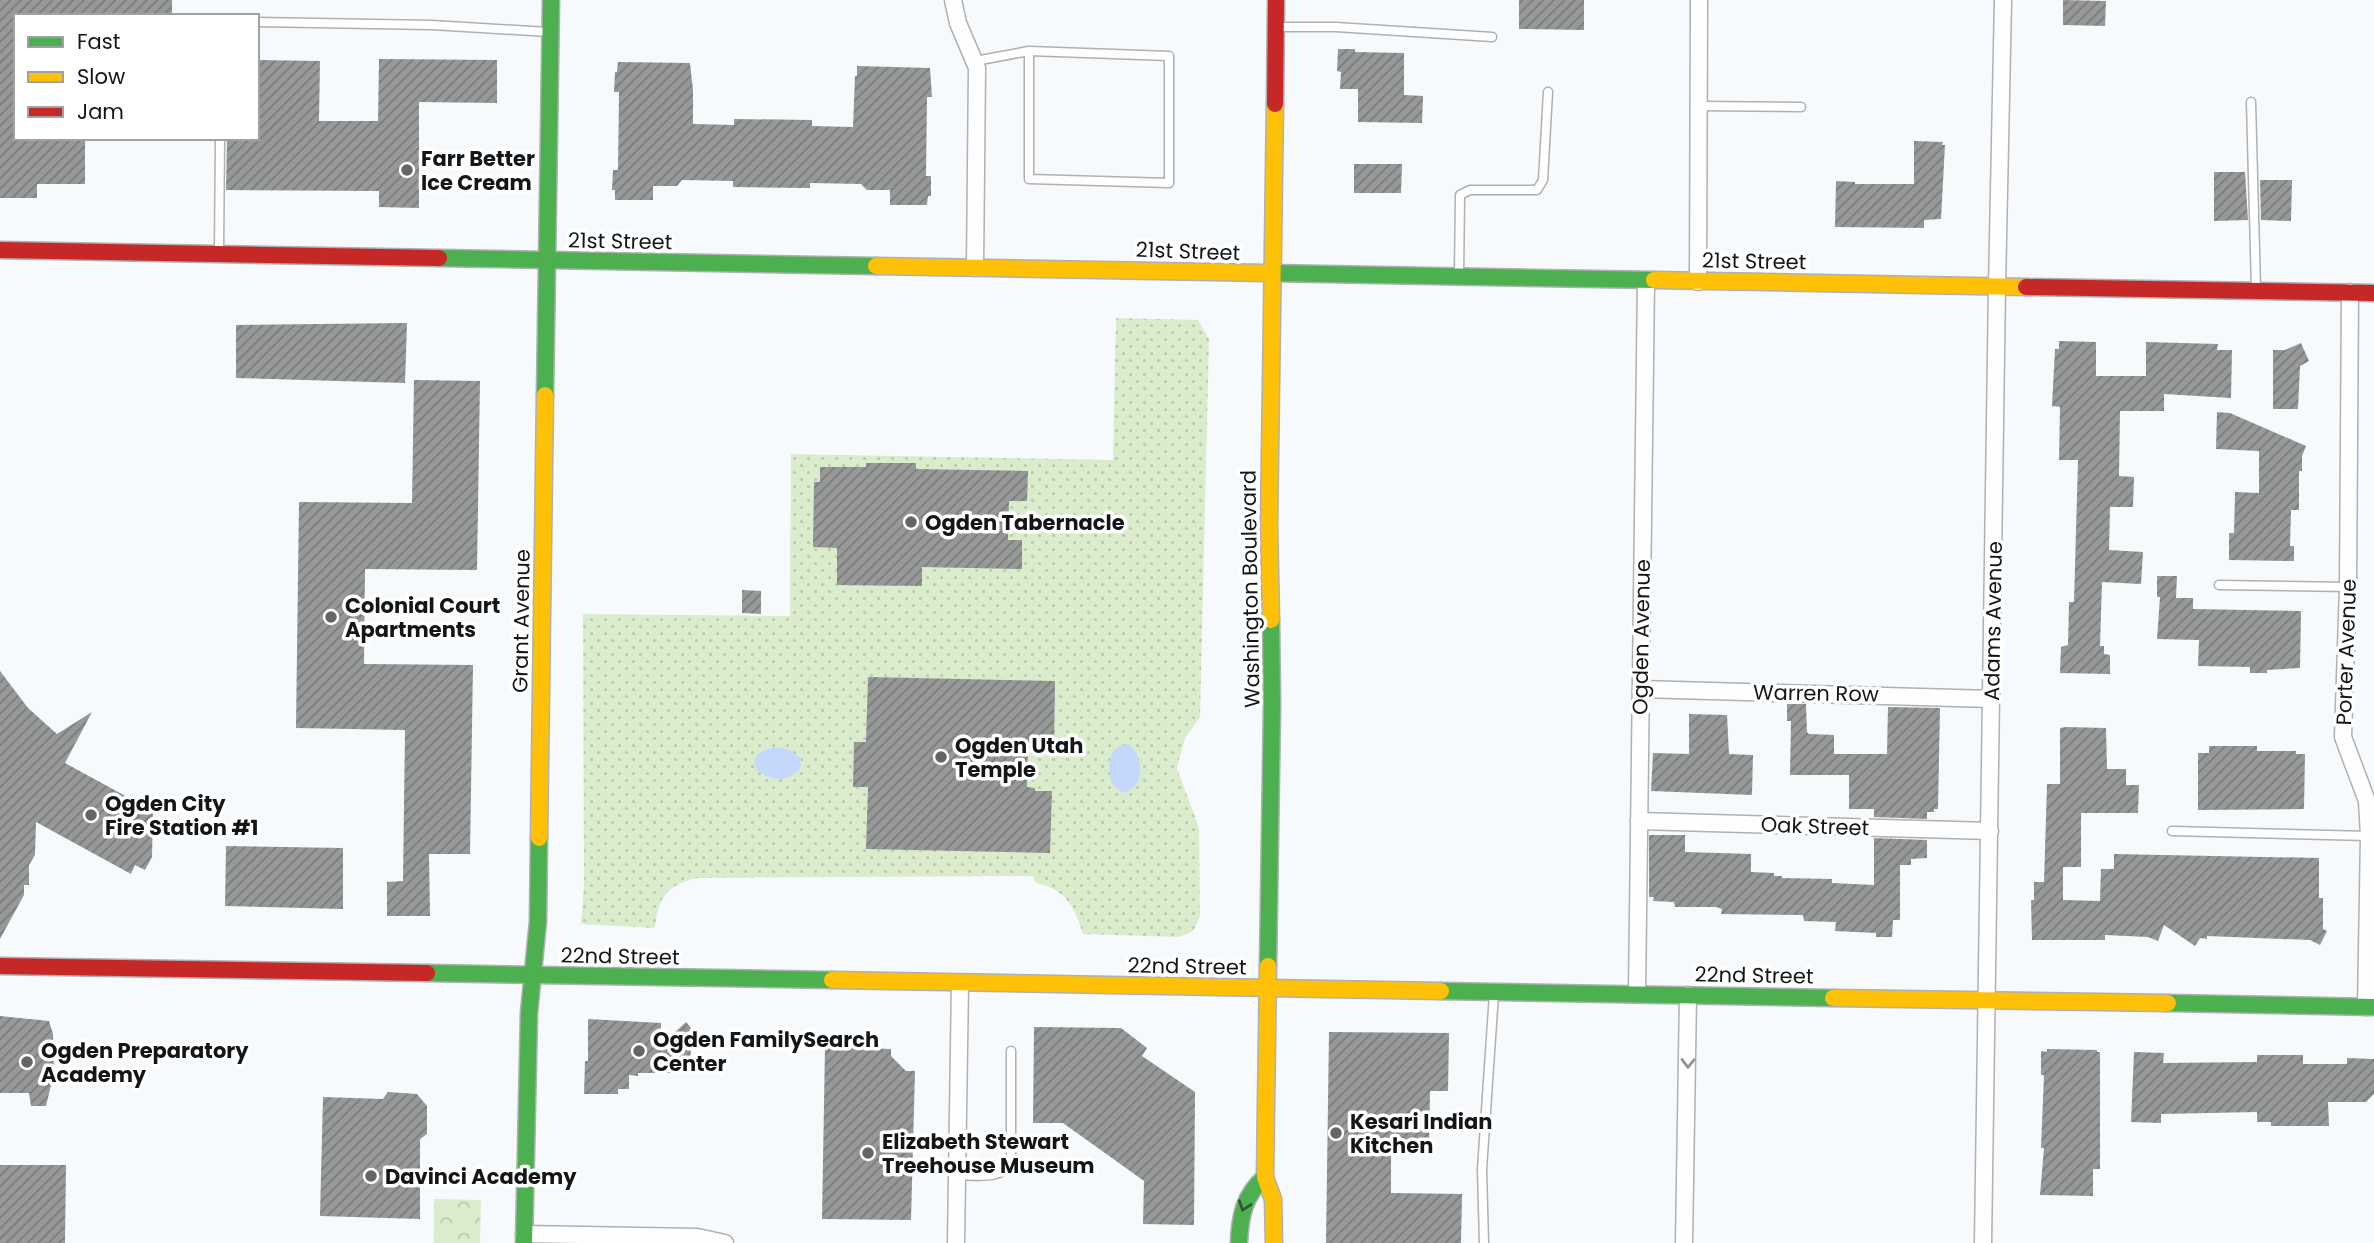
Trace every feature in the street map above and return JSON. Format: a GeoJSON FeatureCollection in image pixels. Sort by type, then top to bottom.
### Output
{"type":"FeatureCollection","features":[{"type":"Feature","properties":{"kind":"street","name":"Grant Avenue"},"geometry":{"type":"LineString","coordinates":[[524,1239],[529,1013],[538,921],[551,0]]}},
{"type":"Feature","properties":{"kind":"street"},"geometry":{"type":"LineString","coordinates":[[953,0],[958,23],[978,68],[975,268]]}},
{"type":"Feature","properties":{"kind":"street","name":"Washington Boulevard"},"geometry":{"type":"LineString","coordinates":[[1274,1243],[1273,1199],[1265,1177],[1272,705],[1269,525],[1276,0]]}},
{"type":"Feature","properties":{"kind":"street"},"geometry":{"type":"LineString","coordinates":[[1698,282],[1699,0]]}},
{"type":"Feature","properties":{"kind":"street","name":"Adams Avenue"},"geometry":{"type":"LineString","coordinates":[[1983,1243],[2003,0]]}},
{"type":"Feature","properties":{"kind":"street","name":"21st Street"},"geometry":{"type":"LineString","coordinates":[[0,250],[2374,293]]}},
{"type":"Feature","properties":{"kind":"street","name":"Ogden Avenue"},"geometry":{"type":"LineString","coordinates":[[1637,993],[1646,281]]}},
{"type":"Feature","properties":{"kind":"street","name":"Porter Avenue"},"geometry":{"type":"LineString","coordinates":[[2350,292],[2348,587],[2343,737],[2367,801],[2370,1007]]}},
{"type":"Feature","properties":{"kind":"street","name":"Warren Row"},"geometry":{"type":"LineString","coordinates":[[1641,689],[1992,699]]}},
{"type":"Feature","properties":{"kind":"street","name":"Oak Street"},"geometry":{"type":"LineString","coordinates":[[1639,821],[1990,831]]}},
{"type":"Feature","properties":{"kind":"street","name":"22nd Street"},"geometry":{"type":"LineString","coordinates":[[0,966],[2370,1007]]}},
{"type":"Feature","properties":{"kind":"street"},"geometry":{"type":"LineString","coordinates":[[956,1243],[960,983]]}},
{"type":"Feature","properties":{"kind":"street"},"geometry":{"type":"LineString","coordinates":[[1685,1243],[1688,995]]}},
{"type":"Feature","properties":{"kind":"street"},"geometry":{"type":"LineString","coordinates":[[1239,1243],[1242,1206],[1251,1189],[1265,1177]]}},
{"type":"Feature","properties":{"kind":"street"},"geometry":{"type":"LineString","coordinates":[[524,1239],[697,1237],[725,1243]]}},
{"type":"Feature","properties":{"kind":"lane"},"geometry":{"type":"LineString","coordinates":[[259,22],[432,25],[550,32]]}},
{"type":"Feature","properties":{"kind":"lane"},"geometry":{"type":"LineString","coordinates":[[1276,27],[1336,27],[1492,37]]}},
{"type":"Feature","properties":{"kind":"lane"},"geometry":{"type":"LineString","coordinates":[[975,61],[1029,51],[1169,56],[1169,183],[1029,179],[1029,51]]}},
{"type":"Feature","properties":{"kind":"lane"},"geometry":{"type":"LineString","coordinates":[[1458,278],[1460,195],[1470,190],[1537,190],[1544,180],[1548,92]]}},
{"type":"Feature","properties":{"kind":"lane"},"geometry":{"type":"LineString","coordinates":[[2251,102],[2256,291]]}},
{"type":"Feature","properties":{"kind":"lane"},"geometry":{"type":"LineString","coordinates":[[1699,106],[1801,107]]}},
{"type":"Feature","properties":{"kind":"lane"},"geometry":{"type":"LineString","coordinates":[[219,254],[220,140]]}},
{"type":"Feature","properties":{"kind":"lane"},"geometry":{"type":"LineString","coordinates":[[2219,585],[2348,587]]}},
{"type":"Feature","properties":{"kind":"lane"},"geometry":{"type":"LineString","coordinates":[[2172,831],[2369,835]]}},
{"type":"Feature","properties":{"kind":"lane"},"geometry":{"type":"LineString","coordinates":[[1484,1243],[1482,1169],[1494,992]]}},
{"type":"Feature","properties":{"kind":"lane"},"geometry":{"type":"LineString","coordinates":[[956,1175],[992,1175],[1009,1168],[1011,1051]]}},
{"type":"Feature","properties":{"kind":"green space"},"geometry":{"type":"Polygon","coordinates":[[[1116,318],[1198,320],[1209,339],[1200,717],[1185,738],[1177,768],[1199,828],[1200,917],[1193,931],[1179,937],[1083,934],[1068,901],[1055,890],[1036,883],[1033,876],[696,878],[677,885],[665,895],[658,909],[655,928],[581,924],[584,886],[583,614],[790,616],[791,454],[1113,460],[1116,318]]]}},
{"type":"Feature","properties":{"kind":"green space"},"geometry":{"type":"Polygon","coordinates":[[[434,1199],[481,1200],[480,1243],[434,1243],[434,1199]]]}},
{"type":"Feature","properties":{"kind":"water"},"geometry":{"type":"Polygon","coordinates":[[[1128,744],[1138,756],[1140,771],[1136,785],[1123,793],[1112,784],[1110,765],[1116,748],[1128,744]]]}},
{"type":"Feature","properties":{"kind":"water"},"geometry":{"type":"Polygon","coordinates":[[[771,748],[783,748],[794,753],[801,759],[800,769],[780,779],[761,773],[755,760],[759,753],[771,748]]]}},
{"type":"Feature","properties":{"kind":"building"},"geometry":{"type":"Polygon","coordinates":[[[0,0],[172,0],[172,14],[14,14],[14,140],[85,140],[85,184],[37,184],[37,198],[0,198],[0,0]]]}},
{"type":"Feature","properties":{"kind":"building"},"geometry":{"type":"Polygon","coordinates":[[[1519,0],[1584,0],[1584,30],[1519,29],[1519,0]]]}},
{"type":"Feature","properties":{"kind":"building"},"geometry":{"type":"Polygon","coordinates":[[[2063,0],[2106,1],[2105,26],[2063,25],[2063,0]]]}},
{"type":"Feature","properties":{"kind":"building"},"geometry":{"type":"Polygon","coordinates":[[[1338,49],[1404,53],[1404,95],[1423,96],[1422,123],[1358,122],[1358,89],[1340,89],[1338,49]]]}},
{"type":"Feature","properties":{"kind":"building"},"geometry":{"type":"Polygon","coordinates":[[[379,59],[497,60],[497,103],[419,102],[419,208],[379,207],[379,191],[226,190],[227,140],[259,140],[259,60],[320,61],[319,121],[378,121],[379,59]]]}},
{"type":"Feature","properties":{"kind":"building"},"geometry":{"type":"Polygon","coordinates":[[[618,62],[690,63],[693,124],[734,125],[734,119],[812,120],[812,126],[853,127],[857,66],[930,68],[932,97],[927,97],[926,176],[931,176],[931,196],[928,196],[927,205],[890,205],[890,190],[867,190],[861,184],[810,183],[810,188],[733,187],[733,181],[682,180],[677,186],[653,186],[653,200],[615,200],[615,190],[612,190],[613,170],[618,170],[619,92],[614,92],[618,62]]]}},
{"type":"Feature","properties":{"kind":"building"},"geometry":{"type":"Polygon","coordinates":[[[1914,141],[1943,142],[1942,145],[1945,145],[1941,219],[1924,220],[1924,228],[1835,227],[1836,181],[1855,184],[1914,184],[1914,141]]]}},
{"type":"Feature","properties":{"kind":"building"},"geometry":{"type":"Polygon","coordinates":[[[1354,164],[1402,164],[1401,193],[1354,193],[1354,164]]]}},
{"type":"Feature","properties":{"kind":"building"},"geometry":{"type":"Polygon","coordinates":[[[2214,172],[2245,172],[2248,220],[2214,221],[2214,172]]]}},
{"type":"Feature","properties":{"kind":"building"},"geometry":{"type":"Polygon","coordinates":[[[2260,180],[2292,180],[2291,221],[2261,220],[2260,180]]]}},
{"type":"Feature","properties":{"kind":"building"},"geometry":{"type":"Polygon","coordinates":[[[407,323],[405,383],[236,378],[236,325],[407,323]]]}},
{"type":"Feature","properties":{"kind":"building"},"geometry":{"type":"Polygon","coordinates":[[[2059,341],[2096,342],[2096,376],[2146,376],[2146,342],[2218,344],[2217,350],[2232,350],[2231,398],[2164,394],[2164,411],[2120,411],[2119,476],[2134,477],[2133,507],[2110,507],[2109,550],[2143,552],[2141,584],[2102,582],[2100,646],[2104,646],[2104,654],[2110,655],[2110,674],[2060,673],[2061,647],[2068,645],[2069,602],[2074,602],[2078,460],[2059,460],[2060,407],[2052,406],[2055,349],[2059,349],[2059,341]]]}},
{"type":"Feature","properties":{"kind":"building"},"geometry":{"type":"Polygon","coordinates":[[[2301,343],[2309,361],[2300,366],[2298,409],[2273,409],[2273,350],[2285,350],[2301,343]]]}},
{"type":"Feature","properties":{"kind":"building","name":"Colonial Court Apartments"},"geometry":{"type":"Polygon","coordinates":[[[414,380],[480,381],[477,570],[365,569],[364,664],[473,665],[470,854],[429,854],[430,916],[387,916],[387,882],[403,881],[405,730],[296,728],[299,502],[412,503],[414,380]]]}},
{"type":"Feature","properties":{"kind":"building"},"geometry":{"type":"Polygon","coordinates":[[[2217,412],[2230,413],[2306,446],[2302,456],[2302,471],[2299,471],[2299,510],[2291,510],[2290,546],[2294,546],[2294,561],[2229,560],[2229,533],[2234,533],[2235,492],[2259,493],[2259,451],[2216,449],[2217,412]]]}},
{"type":"Feature","properties":{"kind":"building","name":"Ogden Tabernacle"},"geometry":{"type":"Polygon","coordinates":[[[866,463],[916,463],[916,469],[1028,471],[1027,501],[1009,501],[1008,540],[1022,540],[1022,569],[922,567],[922,586],[837,585],[837,548],[813,547],[814,482],[820,482],[820,467],[866,467],[866,463]]]}},
{"type":"Feature","properties":{"kind":"building"},"geometry":{"type":"Polygon","coordinates":[[[2157,576],[2177,576],[2176,598],[2193,598],[2193,609],[2301,611],[2300,668],[2250,673],[2250,667],[2198,666],[2199,640],[2157,639],[2160,597],[2157,597],[2157,576]]]}},
{"type":"Feature","properties":{"kind":"building"},"geometry":{"type":"Polygon","coordinates":[[[742,590],[761,591],[761,614],[742,613],[742,590]]]}},
{"type":"Feature","properties":{"kind":"building"},"geometry":{"type":"Polygon","coordinates":[[[0,671],[28,708],[57,734],[92,712],[65,763],[153,811],[152,857],[145,870],[135,865],[131,874],[36,822],[35,855],[29,865],[29,885],[24,885],[24,895],[0,939],[0,671]]]}},
{"type":"Feature","properties":{"kind":"building","name":"Ogden Utah Temple"},"geometry":{"type":"Polygon","coordinates":[[[868,677],[1055,681],[1054,746],[1028,749],[1027,787],[1035,788],[1035,791],[1052,791],[1050,853],[866,849],[868,787],[853,787],[854,742],[866,742],[868,677]]]}},
{"type":"Feature","properties":{"kind":"building"},"geometry":{"type":"Polygon","coordinates":[[[1787,704],[1806,704],[1807,732],[1834,735],[1834,754],[1887,754],[1888,707],[1940,708],[1938,809],[1927,812],[1927,819],[1874,817],[1874,809],[1849,809],[1849,775],[1790,775],[1791,721],[1787,721],[1787,704]]]}},
{"type":"Feature","properties":{"kind":"building"},"geometry":{"type":"Polygon","coordinates":[[[1689,714],[1727,715],[1729,754],[1753,755],[1752,795],[1651,791],[1653,753],[1689,754],[1689,714]]]}},
{"type":"Feature","properties":{"kind":"building"},"geometry":{"type":"Polygon","coordinates":[[[2060,728],[2106,728],[2107,769],[2126,769],[2126,785],[2139,785],[2138,813],[2081,813],[2081,867],[2063,867],[2063,900],[2100,901],[2101,869],[2114,869],[2114,854],[2319,858],[2319,898],[2323,898],[2323,929],[2327,931],[2320,945],[2310,940],[2207,936],[2207,939],[2200,938],[2195,946],[2164,925],[2158,941],[2148,937],[2105,935],[2105,940],[2032,940],[2031,900],[2034,900],[2034,882],[2044,882],[2047,784],[2060,784],[2060,728]]]}},
{"type":"Feature","properties":{"kind":"building"},"geometry":{"type":"Polygon","coordinates":[[[2209,746],[2257,746],[2257,751],[2296,751],[2296,754],[2305,754],[2304,809],[2198,810],[2198,753],[2209,753],[2209,746]]]}},
{"type":"Feature","properties":{"kind":"building"},"geometry":{"type":"Polygon","coordinates":[[[1649,835],[1685,835],[1685,852],[1751,854],[1751,872],[1774,873],[1774,876],[1782,878],[1832,879],[1832,883],[1874,885],[1874,838],[1927,840],[1927,858],[1911,859],[1911,865],[1900,865],[1900,920],[1893,920],[1892,937],[1876,937],[1876,933],[1835,931],[1836,922],[1804,921],[1803,915],[1721,914],[1722,909],[1716,907],[1675,907],[1674,902],[1653,901],[1654,897],[1649,897],[1649,835]]]}},
{"type":"Feature","properties":{"kind":"building"},"geometry":{"type":"Polygon","coordinates":[[[226,846],[343,848],[343,909],[225,906],[226,846]]]}},
{"type":"Feature","properties":{"kind":"building","name":"Ogden Preparatory Academy"},"geometry":{"type":"Polygon","coordinates":[[[0,1016],[49,1021],[53,1034],[54,1073],[46,1106],[31,1106],[29,1093],[0,1093],[0,1016]]]}},
{"type":"Feature","properties":{"kind":"building","name":"Ogden FamilySearch Center"},"geometry":{"type":"Polygon","coordinates":[[[588,1019],[661,1023],[661,1045],[686,1022],[698,1036],[691,1042],[690,1073],[638,1073],[638,1076],[629,1075],[629,1089],[618,1089],[618,1094],[584,1094],[585,1061],[588,1061],[588,1019]]]}},
{"type":"Feature","properties":{"kind":"building"},"geometry":{"type":"Polygon","coordinates":[[[1034,1027],[1121,1028],[1147,1048],[1142,1056],[1195,1092],[1194,1225],[1143,1224],[1144,1181],[1063,1123],[1033,1123],[1034,1027]]]}},
{"type":"Feature","properties":{"kind":"building"},"geometry":{"type":"Polygon","coordinates":[[[1329,1032],[1449,1033],[1448,1091],[1430,1091],[1429,1153],[1391,1153],[1391,1193],[1462,1194],[1461,1243],[1326,1243],[1329,1032]]]}},
{"type":"Feature","properties":{"kind":"building","name":"Elizabeth Stewart Treehouse Museum"},"geometry":{"type":"Polygon","coordinates":[[[825,1047],[891,1049],[891,1056],[906,1071],[915,1071],[911,1220],[822,1219],[825,1047]]]}},
{"type":"Feature","properties":{"kind":"building"},"geometry":{"type":"Polygon","coordinates":[[[2047,1049],[2100,1052],[2100,1169],[2093,1169],[2093,1196],[2040,1195],[2044,1148],[2041,1148],[2044,1075],[2041,1075],[2041,1051],[2047,1052],[2047,1049]]]}},
{"type":"Feature","properties":{"kind":"building"},"geometry":{"type":"Polygon","coordinates":[[[2134,1052],[2164,1053],[2163,1063],[2257,1062],[2257,1055],[2303,1055],[2303,1064],[2347,1064],[2347,1058],[2374,1059],[2374,1094],[2366,1102],[2328,1102],[2329,1126],[2271,1126],[2271,1122],[2257,1122],[2257,1112],[2161,1114],[2161,1123],[2131,1122],[2134,1052]]]}},
{"type":"Feature","properties":{"kind":"building","name":"Davinci Academy"},"geometry":{"type":"Polygon","coordinates":[[[388,1092],[417,1094],[427,1106],[427,1134],[420,1139],[420,1219],[320,1216],[323,1097],[383,1099],[388,1092]]]}},
{"type":"Feature","properties":{"kind":"building"},"geometry":{"type":"Polygon","coordinates":[[[0,1165],[66,1165],[65,1243],[0,1243],[0,1165]]]}},
{"type":"Feature","properties":{"kind":"traffic: fast"},"geometry":{"type":"LineString","coordinates":[[545,395],[551,0]]}},
{"type":"Feature","properties":{"kind":"traffic: fast"},"geometry":{"type":"LineString","coordinates":[[439,258],[876,266]]}},
{"type":"Feature","properties":{"kind":"traffic: fast"},"geometry":{"type":"LineString","coordinates":[[1267,273],[1654,280]]}},
{"type":"Feature","properties":{"kind":"traffic: fast"},"geometry":{"type":"LineString","coordinates":[[1268,966],[1271,620]]}},
{"type":"Feature","properties":{"kind":"traffic: fast"},"geometry":{"type":"LineString","coordinates":[[524,1243],[529,1013],[538,921],[539,838]]}},
{"type":"Feature","properties":{"kind":"traffic: fast"},"geometry":{"type":"LineString","coordinates":[[427,973],[832,980]]}},
{"type":"Feature","properties":{"kind":"traffic: fast"},"geometry":{"type":"LineString","coordinates":[[1441,991],[1833,998]]}},
{"type":"Feature","properties":{"kind":"traffic: fast"},"geometry":{"type":"LineString","coordinates":[[2168,1003],[2374,1007]]}},
{"type":"Feature","properties":{"kind":"traffic: fast"},"geometry":{"type":"LineString","coordinates":[[1239,1243],[1244,1207],[1252,1191],[1265,1177]]}},
{"type":"Feature","properties":{"kind":"traffic: slow"},"geometry":{"type":"LineString","coordinates":[[1271,620],[1269,525],[1275,104]]}},
{"type":"Feature","properties":{"kind":"traffic: slow"},"geometry":{"type":"LineString","coordinates":[[876,266],[1267,273]]}},
{"type":"Feature","properties":{"kind":"traffic: slow"},"geometry":{"type":"LineString","coordinates":[[1654,280],[2026,287]]}},
{"type":"Feature","properties":{"kind":"traffic: slow"},"geometry":{"type":"LineString","coordinates":[[539,838],[545,395]]}},
{"type":"Feature","properties":{"kind":"traffic: slow"},"geometry":{"type":"LineString","coordinates":[[1268,966],[1265,1177],[1273,1199],[1274,1243]]}},
{"type":"Feature","properties":{"kind":"traffic: slow"},"geometry":{"type":"LineString","coordinates":[[832,980],[1441,991]]}},
{"type":"Feature","properties":{"kind":"traffic: slow"},"geometry":{"type":"LineString","coordinates":[[1833,998],[2168,1003]]}},
{"type":"Feature","properties":{"kind":"traffic: jam"},"geometry":{"type":"LineString","coordinates":[[1275,104],[1276,0]]}},
{"type":"Feature","properties":{"kind":"traffic: jam"},"geometry":{"type":"LineString","coordinates":[[0,250],[439,258]]}},
{"type":"Feature","properties":{"kind":"traffic: jam"},"geometry":{"type":"LineString","coordinates":[[2026,287],[2374,293]]}},
{"type":"Feature","properties":{"kind":"traffic: jam"},"geometry":{"type":"LineString","coordinates":[[0,966],[427,973]]}},
{"type":"Feature","properties":{"kind":"place","name":"Farr Better Ice Cream"},"geometry":{"type":"Point","coordinates":[407,170]}},
{"type":"Feature","properties":{"kind":"place","name":"Ogden Tabernacle"},"geometry":{"type":"Point","coordinates":[911,522]}},
{"type":"Feature","properties":{"kind":"place","name":"Colonial Court Apartments"},"geometry":{"type":"Point","coordinates":[331,617]}},
{"type":"Feature","properties":{"kind":"place","name":"Ogden Utah Temple"},"geometry":{"type":"Point","coordinates":[941,757]}},
{"type":"Feature","properties":{"kind":"place","name":"Ogden City Fire Station #1"},"geometry":{"type":"Point","coordinates":[91,815]}},
{"type":"Feature","properties":{"kind":"place","name":"Ogden FamilySearch Center"},"geometry":{"type":"Point","coordinates":[639,1051]}},
{"type":"Feature","properties":{"kind":"place","name":"Ogden Preparatory Academy"},"geometry":{"type":"Point","coordinates":[27,1062]}},
{"type":"Feature","properties":{"kind":"place","name":"Kesari Indian Kitchen"},"geometry":{"type":"Point","coordinates":[1336,1133]}},
{"type":"Feature","properties":{"kind":"place","name":"Elizabeth Stewart Treehouse Museum"},"geometry":{"type":"Point","coordinates":[868,1153]}},
{"type":"Feature","properties":{"kind":"place","name":"Davinci Academy"},"geometry":{"type":"Point","coordinates":[371,1176]}}]}
